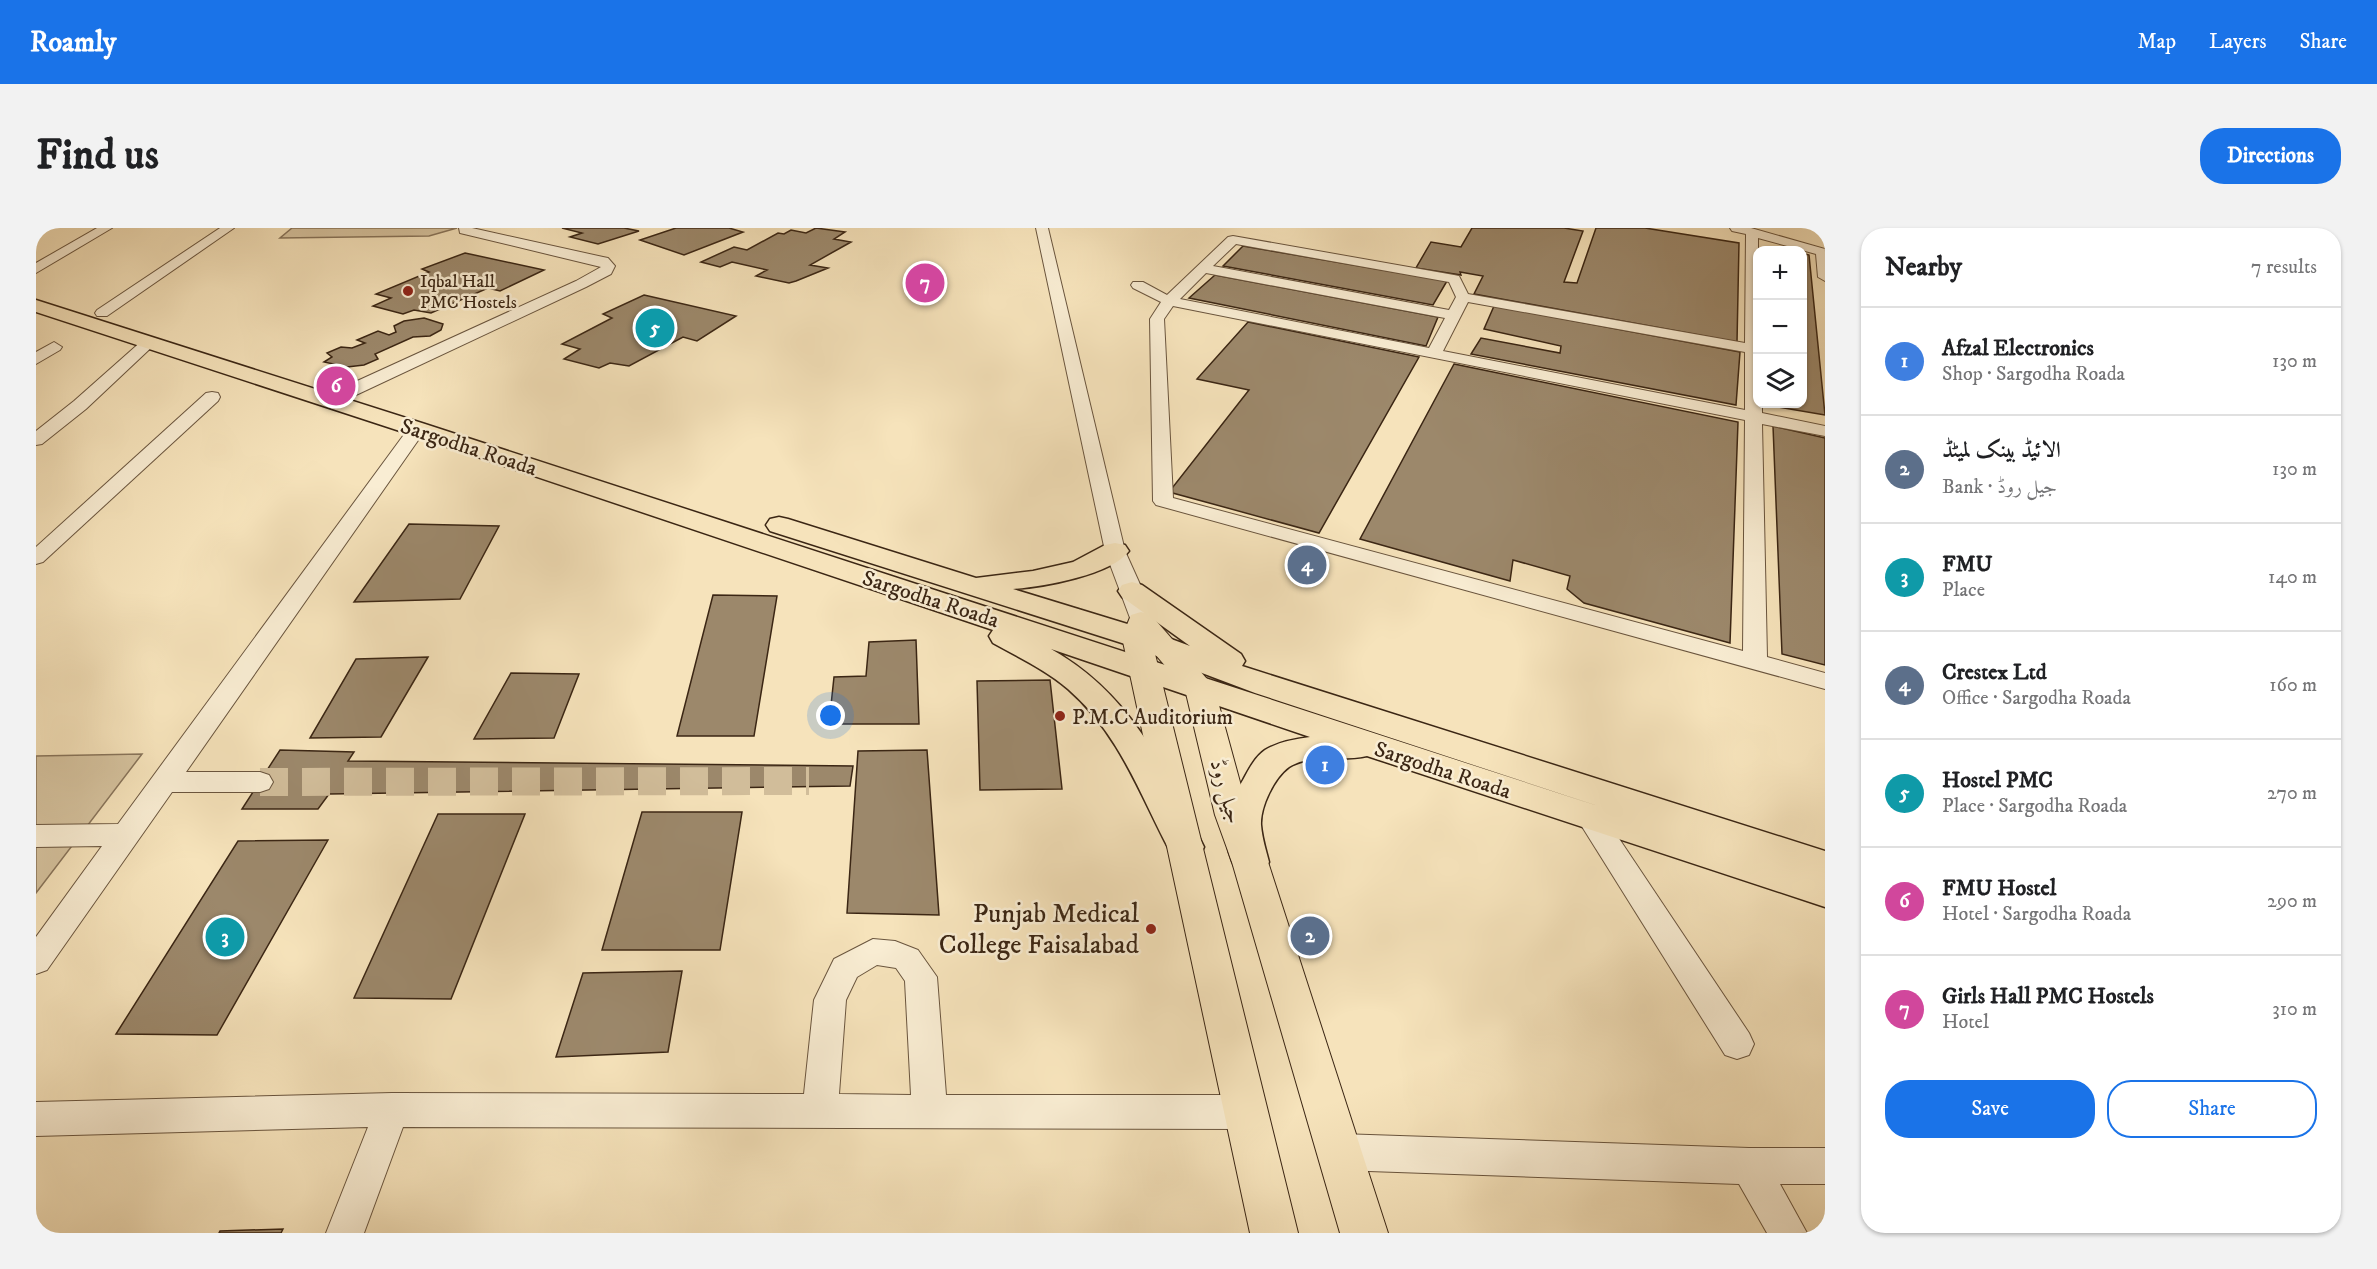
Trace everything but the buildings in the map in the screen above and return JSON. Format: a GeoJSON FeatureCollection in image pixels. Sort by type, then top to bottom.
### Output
{"type":"FeatureCollection","features":[{"type":"Feature","properties":{"kind":"highway","name":"Sargodha Roada"},"geometry":{"type":"LineString","coordinates":[[36,291],[350,391],[961,595]]}},
{"type":"Feature","properties":{"kind":"highway","name":"Sargodha Roada"},"geometry":{"type":"LineString","coordinates":[[36,306],[417,429],[961,595],[1144,633],[1266,686],[1825,866]]}},
{"type":"Feature","properties":{"kind":"highway"},"geometry":{"type":"LineString","coordinates":[[961,595],[1082,568],[1115,551]]}},
{"type":"Feature","properties":{"kind":"highway"},"geometry":{"type":"LineString","coordinates":[[961,595],[1079,682],[1118,720],[1142,755],[1186,847]]}},
{"type":"Feature","properties":{"kind":"highway"},"geometry":{"type":"LineString","coordinates":[[1144,633],[1266,686]]}},
{"type":"Feature","properties":{"kind":"highway","name":"Sargodha Roada"},"geometry":{"type":"LineString","coordinates":[[1199,687],[1590,817],[1825,892]]}},
{"type":"Feature","properties":{"kind":"highway"},"geometry":{"type":"LineString","coordinates":[[1250,862],[1243,822],[1255,788],[1275,760],[1298,751],[1339,745],[1384,750],[1430,764]]}},
{"type":"Feature","properties":{"kind":"main road","name":"جیل روڈ"},"geometry":{"type":"LineString","coordinates":[[1144,633],[1199,687],[1232,815],[1250,862],[1364,1233]]}},
{"type":"Feature","properties":{"kind":"main road"},"geometry":{"type":"LineString","coordinates":[[1144,633],[1186,847],[1274,1233]]}},
{"type":"Feature","properties":{"kind":"street"},"geometry":{"type":"LineString","coordinates":[[36,269],[106,228]]}},
{"type":"Feature","properties":{"kind":"street"},"geometry":{"type":"LineString","coordinates":[[102,313],[228,228]]}},
{"type":"Feature","properties":{"kind":"street"},"geometry":{"type":"LineString","coordinates":[[1042,228],[1115,551],[1144,633]]}},
{"type":"Feature","properties":{"kind":"street"},"geometry":{"type":"LineString","coordinates":[[350,391],[606,271],[608,266],[603,261],[464,230]]}},
{"type":"Feature","properties":{"kind":"street"},"geometry":{"type":"LineString","coordinates":[[1464,297],[1753,349],[1744,230],[1823,253],[1825,277]]}},
{"type":"Feature","properties":{"kind":"street"},"geometry":{"type":"LineString","coordinates":[[1464,297],[1454,279],[1233,240],[1169,301],[1157,319],[1163,501],[1825,681]]}},
{"type":"Feature","properties":{"kind":"street"},"geometry":{"type":"LineString","coordinates":[[1203,268],[1454,315]]}},
{"type":"Feature","properties":{"kind":"street"},"geometry":{"type":"LineString","coordinates":[[1138,285],[1169,301],[1825,431]]}},
{"type":"Feature","properties":{"kind":"street"},"geometry":{"type":"LineString","coordinates":[[1433,355],[1464,297]]}},
{"type":"Feature","properties":{"kind":"street"},"geometry":{"type":"LineString","coordinates":[[36,440],[80,405],[149,342]]}},
{"type":"Feature","properties":{"kind":"street"},"geometry":{"type":"LineString","coordinates":[[36,359],[54,347]]}},
{"type":"Feature","properties":{"kind":"street"},"geometry":{"type":"LineString","coordinates":[[1753,354],[1755,662]]}},
{"type":"Feature","properties":{"kind":"street"},"geometry":{"type":"LineString","coordinates":[[36,558],[212,397]]}},
{"type":"Feature","properties":{"kind":"street"},"geometry":{"type":"LineString","coordinates":[[36,962],[124,835],[417,429]]}},
{"type":"Feature","properties":{"kind":"street"},"geometry":{"type":"LineString","coordinates":[[163,782],[260,782]]}},
{"type":"Feature","properties":{"kind":"street"},"geometry":{"type":"LineString","coordinates":[[1590,817],[1737,1044]]}},
{"type":"Feature","properties":{"kind":"street"},"geometry":{"type":"LineString","coordinates":[[36,836],[124,835]]}},
{"type":"Feature","properties":{"kind":"street"},"geometry":{"type":"LineString","coordinates":[[819,1111],[830,1000],[845,968],[873,952],[894,954],[908,959],[921,977],[930,1111]]}},
{"type":"Feature","properties":{"kind":"street"},"geometry":{"type":"LineString","coordinates":[[36,1119],[392,1110],[1246,1112]]}},
{"type":"Feature","properties":{"kind":"street"},"geometry":{"type":"LineString","coordinates":[[345,1233],[392,1110]]}},
{"type":"Feature","properties":{"kind":"street"},"geometry":{"type":"LineString","coordinates":[[1340,1152],[1749,1166],[1825,1166]]}},
{"type":"Feature","properties":{"kind":"street"},"geometry":{"type":"LineString","coordinates":[[1749,1166],[1788,1233]]}},
{"type":"Feature","properties":{"kind":"shaded area"},"geometry":{"type":"Polygon","coordinates":[[[292,228],[457,228],[429,236],[280,238],[292,228]]]}},
{"type":"Feature","properties":{"kind":"shaded area"},"geometry":{"type":"Polygon","coordinates":[[[142,754],[36,893],[36,756],[142,754]]]}},
{"type":"Feature","properties":{"kind":"tunnel"},"geometry":{"type":"LineString","coordinates":[[260,782],[809,781]]}},
{"type":"Feature","properties":{"kind":"place","name":"Girls Hall PMC Hostels"},"geometry":{"type":"Point","coordinates":[925,283]}},
{"type":"Feature","properties":{"kind":"place","name":"Iqbal Hall PMC Hostels"},"geometry":{"type":"Point","coordinates":[408,291]}},
{"type":"Feature","properties":{"kind":"place","name":"Hostel PMC"},"geometry":{"type":"Point","coordinates":[655,328]}},
{"type":"Feature","properties":{"kind":"place","name":"FMU Hostel"},"geometry":{"type":"Point","coordinates":[336,386]}},
{"type":"Feature","properties":{"kind":"place","name":"Crestex Ltd"},"geometry":{"type":"Point","coordinates":[1307,565]}},
{"type":"Feature","properties":{"kind":"place","name":"P.M.C Auditorium"},"geometry":{"type":"Point","coordinates":[1060,716]}},
{"type":"Feature","properties":{"kind":"place","name":"Afzal Electronics"},"geometry":{"type":"Point","coordinates":[1325,765]}},
{"type":"Feature","properties":{"kind":"place","name":"Punjab Medical College Faisalabad"},"geometry":{"type":"Point","coordinates":[1151,929]}},
{"type":"Feature","properties":{"kind":"place","name":"الائیڈ بینک لمیٹڈ"},"geometry":{"type":"Point","coordinates":[1310,936]}},
{"type":"Feature","properties":{"kind":"place","name":"FMU"},"geometry":{"type":"Point","coordinates":[225,937]}}]}
